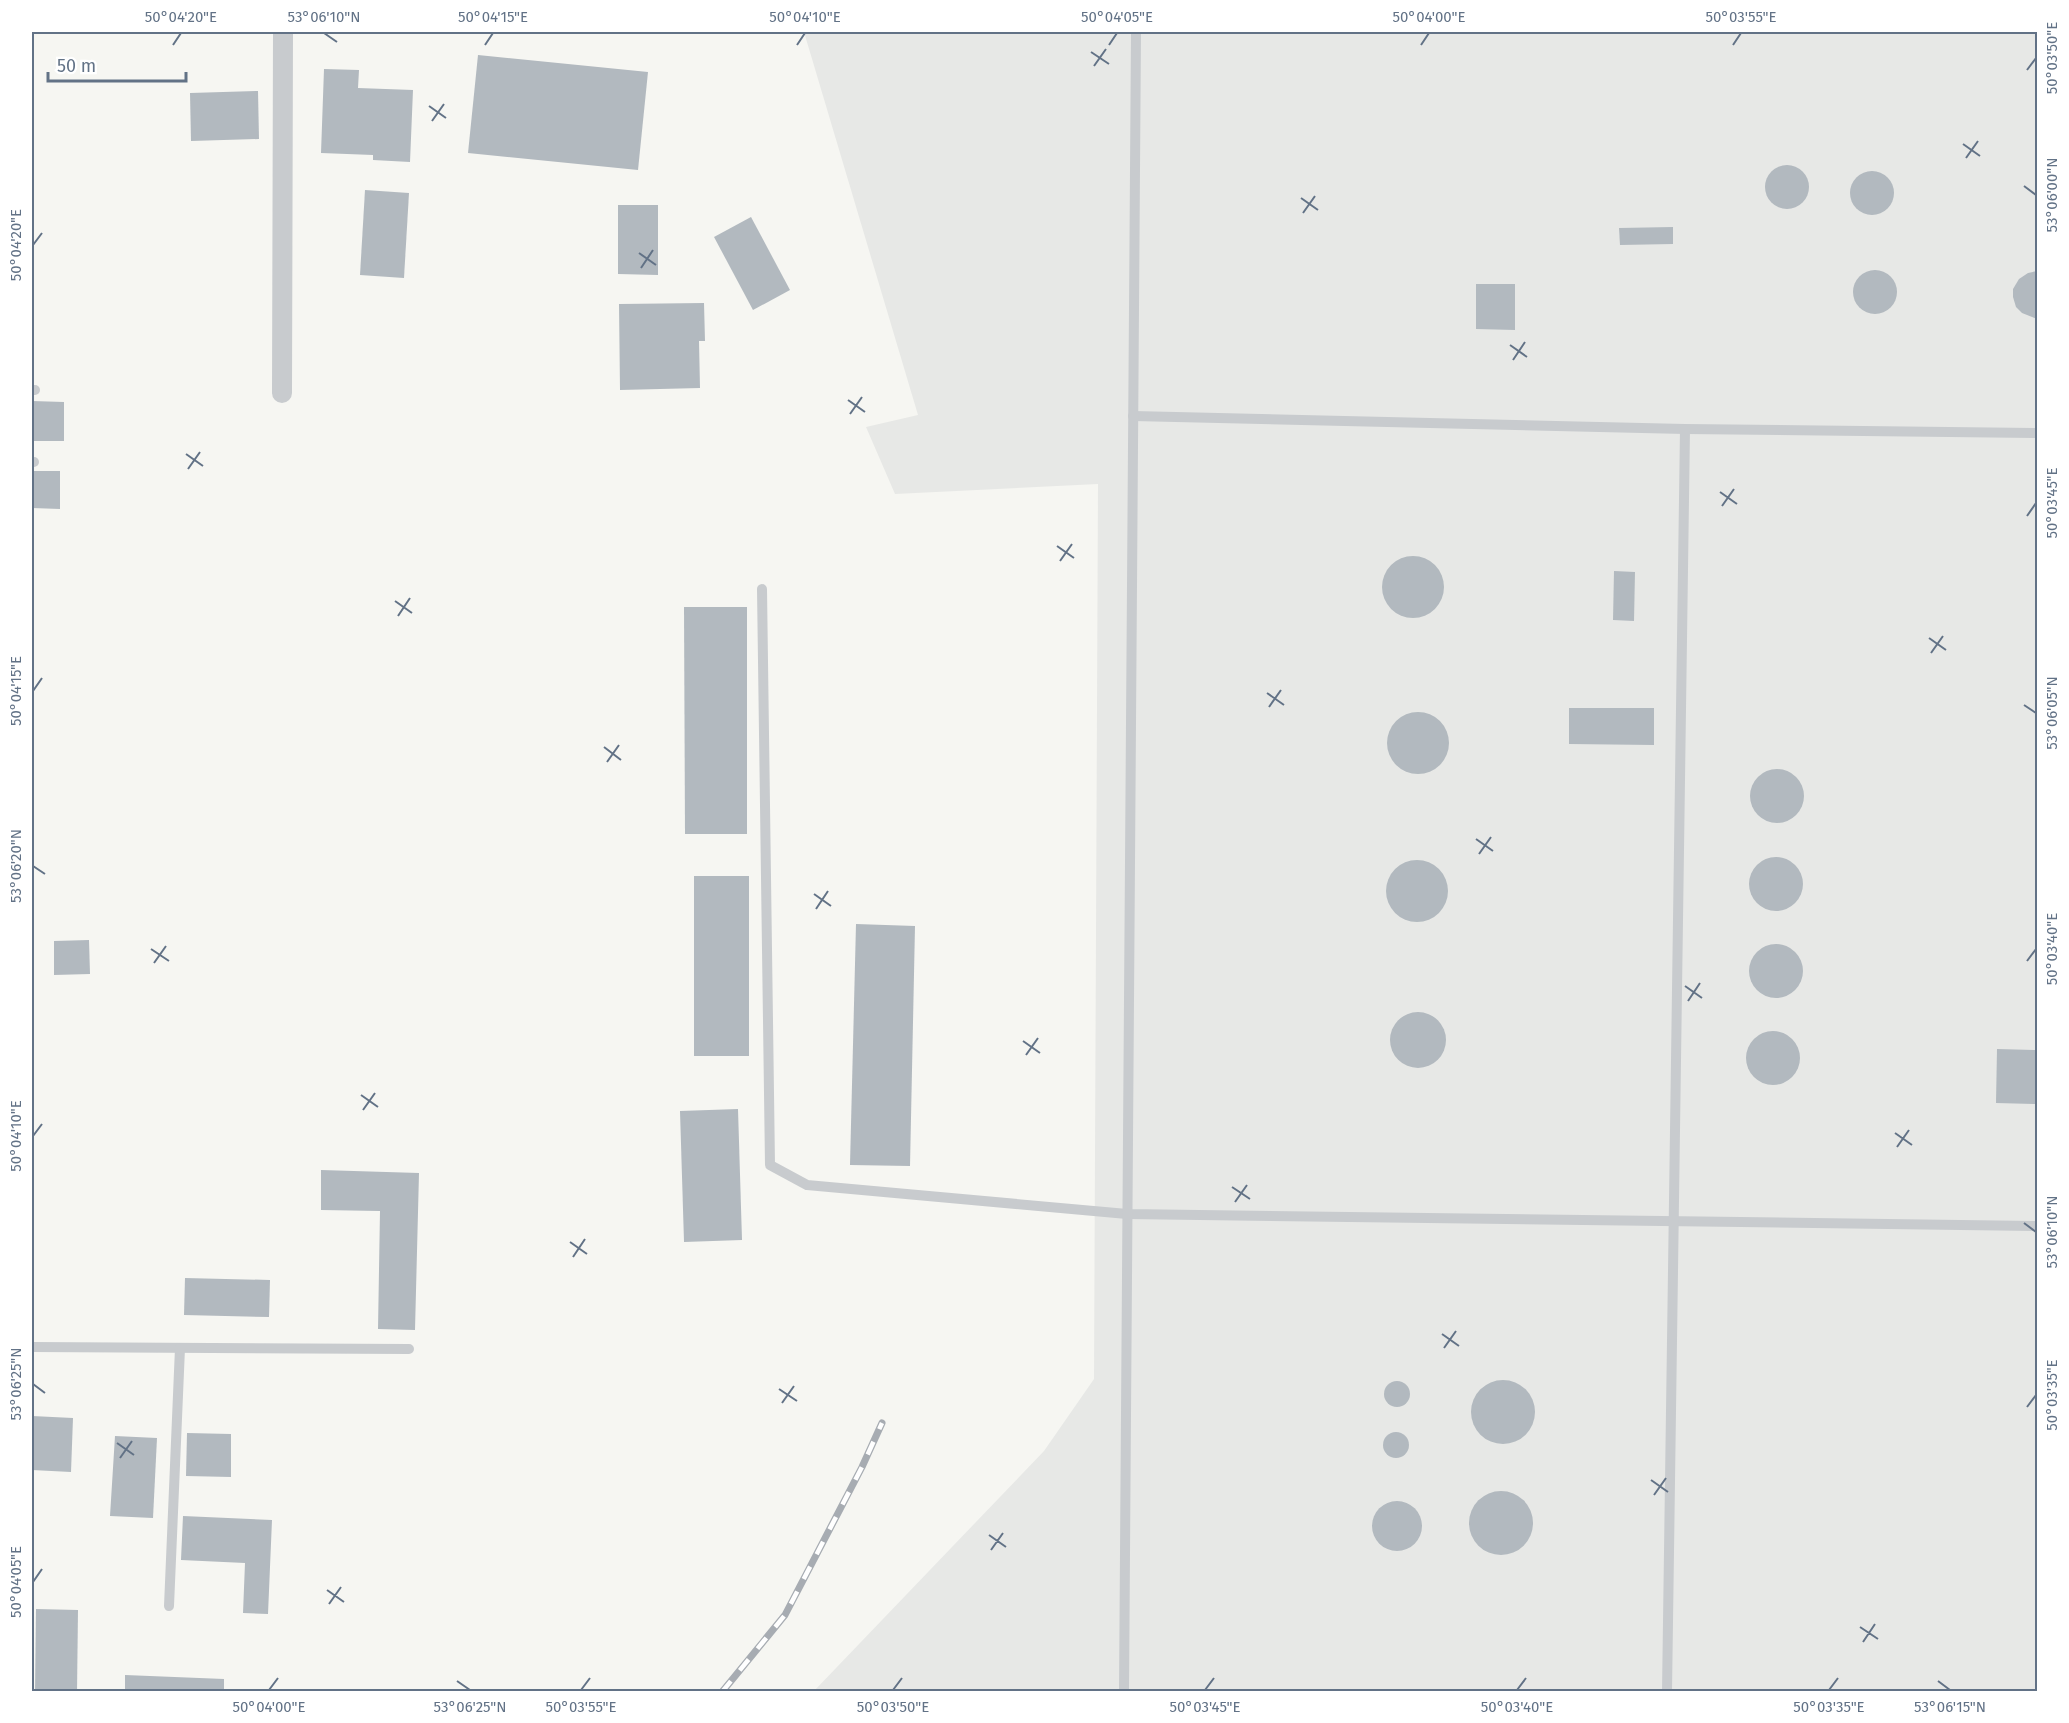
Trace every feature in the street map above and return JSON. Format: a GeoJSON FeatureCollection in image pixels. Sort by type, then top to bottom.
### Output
{"type":"FeatureCollection","features":[{"type":"Feature","properties":{"kind":"street"},"geometry":{"type":"LineString","coordinates":[[282,393],[283,32]]}},
{"type":"Feature","properties":{"kind":"lane"},"geometry":{"type":"LineString","coordinates":[[1124,1692],[1136,32]]}},
{"type":"Feature","properties":{"kind":"lane"},"geometry":{"type":"LineString","coordinates":[[1133,416],[1685,429],[2037,433]]}},
{"type":"Feature","properties":{"kind":"lane"},"geometry":{"type":"LineString","coordinates":[[1668,1692],[1685,429]]}},
{"type":"Feature","properties":{"kind":"lane"},"geometry":{"type":"LineString","coordinates":[[762,590],[770,1165],[807,1185],[1127,1214],[2037,1226]]}},
{"type":"Feature","properties":{"kind":"lane"},"geometry":{"type":"LineString","coordinates":[[32,1347],[409,1349]]}},
{"type":"Feature","properties":{"kind":"lane"},"geometry":{"type":"LineString","coordinates":[[169,1606],[180,1348]]}},
{"type":"Feature","properties":{"kind":"shaded area"},"geometry":{"type":"Polygon","coordinates":[[[804,32],[2037,32],[2037,1691],[814,1691],[1044,1451],[1094,1379],[1098,484],[895,494],[866,427],[918,415],[804,32]]]}},
{"type":"Feature","properties":{"kind":"building"},"geometry":{"type":"Polygon","coordinates":[[[478,55],[648,72],[638,170],[468,153],[478,55]]]}},
{"type":"Feature","properties":{"kind":"building"},"geometry":{"type":"Polygon","coordinates":[[[324,69],[359,70],[358,88],[413,90],[410,162],[373,160],[373,155],[321,153],[324,69]]]}},
{"type":"Feature","properties":{"kind":"building"},"geometry":{"type":"Polygon","coordinates":[[[258,91],[259,139],[191,141],[190,93],[258,91]]]}},
{"type":"Feature","properties":{"kind":"building"},"geometry":{"type":"Polygon","coordinates":[[[1787,165],[1796,166],[1803,171],[1808,178],[1808,196],[1803,203],[1796,208],[1787,209],[1778,208],[1771,203],[1766,196],[1765,187],[1766,178],[1771,171],[1778,166],[1787,165]]]}},
{"type":"Feature","properties":{"kind":"building"},"geometry":{"type":"Polygon","coordinates":[[[1872,171],[1881,172],[1888,177],[1893,184],[1893,202],[1888,209],[1881,214],[1872,215],[1863,214],[1856,209],[1851,202],[1850,193],[1851,184],[1856,177],[1863,172],[1872,171]]]}},
{"type":"Feature","properties":{"kind":"building"},"geometry":{"type":"Polygon","coordinates":[[[365,190],[409,193],[404,278],[360,275],[365,190]]]}},
{"type":"Feature","properties":{"kind":"building"},"geometry":{"type":"Polygon","coordinates":[[[618,205],[658,205],[658,275],[618,274],[618,205]]]}},
{"type":"Feature","properties":{"kind":"building"},"geometry":{"type":"Polygon","coordinates":[[[751,217],[790,290],[753,310],[714,237],[751,217]]]}},
{"type":"Feature","properties":{"kind":"building"},"geometry":{"type":"Polygon","coordinates":[[[1673,227],[1673,244],[1620,245],[1619,228],[1673,227]]]}},
{"type":"Feature","properties":{"kind":"building"},"geometry":{"type":"Polygon","coordinates":[[[1875,270],[1884,271],[1891,276],[1896,283],[1896,301],[1891,308],[1884,313],[1875,314],[1866,313],[1859,308],[1854,301],[1853,292],[1854,283],[1859,276],[1866,271],[1875,270]]]}},
{"type":"Feature","properties":{"kind":"building"},"geometry":{"type":"Polygon","coordinates":[[[2037,271],[2037,319],[2022,313],[2016,307],[2013,289],[2019,279],[2028,273],[2037,271]]]}},
{"type":"Feature","properties":{"kind":"building"},"geometry":{"type":"Polygon","coordinates":[[[1476,284],[1515,284],[1515,330],[1476,329],[1476,284]]]}},
{"type":"Feature","properties":{"kind":"building"},"geometry":{"type":"Polygon","coordinates":[[[704,303],[705,341],[699,341],[700,388],[620,390],[619,304],[704,303]]]}},
{"type":"Feature","properties":{"kind":"building"},"geometry":{"type":"Polygon","coordinates":[[[32,401],[64,402],[64,441],[32,441],[32,401]]]}},
{"type":"Feature","properties":{"kind":"building"},"geometry":{"type":"Polygon","coordinates":[[[32,471],[60,471],[60,509],[32,508],[32,471]]]}},
{"type":"Feature","properties":{"kind":"building"},"geometry":{"type":"Polygon","coordinates":[[[1407,556],[1419,556],[1435,565],[1442,575],[1444,587],[1442,599],[1435,609],[1419,618],[1407,618],[1396,613],[1387,604],[1382,593],[1382,581],[1387,570],[1396,561],[1407,556]]]}},
{"type":"Feature","properties":{"kind":"building"},"geometry":{"type":"Polygon","coordinates":[[[1614,571],[1635,572],[1634,621],[1613,620],[1614,571]]]}},
{"type":"Feature","properties":{"kind":"building"},"geometry":{"type":"Polygon","coordinates":[[[684,607],[747,607],[747,834],[685,834],[684,607]]]}},
{"type":"Feature","properties":{"kind":"building"},"geometry":{"type":"Polygon","coordinates":[[[1569,708],[1654,708],[1654,745],[1569,744],[1569,708]]]}},
{"type":"Feature","properties":{"kind":"building"},"geometry":{"type":"Polygon","coordinates":[[[1412,712],[1424,712],[1440,721],[1447,731],[1449,743],[1447,755],[1440,765],[1424,774],[1412,774],[1401,769],[1392,760],[1387,749],[1387,737],[1392,726],[1401,717],[1412,712]]]}},
{"type":"Feature","properties":{"kind":"building"},"geometry":{"type":"Polygon","coordinates":[[[1777,769],[1787,771],[1796,777],[1802,786],[1804,796],[1802,806],[1796,815],[1787,821],[1777,823],[1767,821],[1758,815],[1752,806],[1750,796],[1752,786],[1758,777],[1767,771],[1777,769]]]}},
{"type":"Feature","properties":{"kind":"building"},"geometry":{"type":"Polygon","coordinates":[[[1776,857],[1786,859],[1795,865],[1801,874],[1803,884],[1801,894],[1795,903],[1786,909],[1776,911],[1766,909],[1757,903],[1751,894],[1749,884],[1751,874],[1757,865],[1766,859],[1776,857]]]}},
{"type":"Feature","properties":{"kind":"building"},"geometry":{"type":"Polygon","coordinates":[[[1411,860],[1423,860],[1439,869],[1446,879],[1448,891],[1446,903],[1439,913],[1423,922],[1411,922],[1400,917],[1391,908],[1386,897],[1386,885],[1391,874],[1400,865],[1411,860]]]}},
{"type":"Feature","properties":{"kind":"building"},"geometry":{"type":"Polygon","coordinates":[[[694,876],[749,876],[749,1056],[694,1056],[694,876]]]}},
{"type":"Feature","properties":{"kind":"building"},"geometry":{"type":"Polygon","coordinates":[[[856,924],[915,926],[910,1166],[850,1165],[856,924]]]}},
{"type":"Feature","properties":{"kind":"building"},"geometry":{"type":"Polygon","coordinates":[[[89,940],[90,974],[54,975],[54,941],[89,940]]]}},
{"type":"Feature","properties":{"kind":"building"},"geometry":{"type":"Polygon","coordinates":[[[1776,944],[1786,946],[1795,952],[1801,961],[1803,971],[1801,981],[1795,990],[1786,996],[1776,998],[1766,996],[1757,990],[1751,981],[1749,971],[1751,961],[1757,952],[1766,946],[1776,944]]]}},
{"type":"Feature","properties":{"kind":"building"},"geometry":{"type":"Polygon","coordinates":[[[1412,1012],[1424,1012],[1434,1016],[1442,1024],[1446,1040],[1442,1056],[1434,1064],[1424,1068],[1412,1068],[1402,1064],[1394,1056],[1390,1046],[1390,1034],[1394,1024],[1402,1016],[1412,1012]]]}},
{"type":"Feature","properties":{"kind":"building"},"geometry":{"type":"Polygon","coordinates":[[[1773,1031],[1783,1033],[1792,1039],[1798,1048],[1800,1058],[1798,1068],[1792,1077],[1783,1083],[1773,1085],[1763,1083],[1754,1077],[1748,1068],[1746,1058],[1748,1048],[1754,1039],[1763,1033],[1773,1031]]]}},
{"type":"Feature","properties":{"kind":"building"},"geometry":{"type":"Polygon","coordinates":[[[1997,1049],[2037,1050],[2037,1104],[1996,1103],[1997,1049]]]}},
{"type":"Feature","properties":{"kind":"building"},"geometry":{"type":"Polygon","coordinates":[[[738,1109],[742,1240],[684,1242],[680,1111],[738,1109]]]}},
{"type":"Feature","properties":{"kind":"building"},"geometry":{"type":"Polygon","coordinates":[[[321,1170],[419,1173],[415,1330],[378,1329],[380,1211],[321,1210],[321,1170]]]}},
{"type":"Feature","properties":{"kind":"building"},"geometry":{"type":"Polygon","coordinates":[[[185,1278],[270,1280],[269,1317],[184,1315],[185,1278]]]}},
{"type":"Feature","properties":{"kind":"building"},"geometry":{"type":"Polygon","coordinates":[[[1503,1380],[1521,1386],[1529,1394],[1535,1412],[1529,1430],[1521,1438],[1503,1444],[1485,1438],[1477,1430],[1471,1412],[1477,1394],[1485,1386],[1503,1380]]]}},
{"type":"Feature","properties":{"kind":"building"},"geometry":{"type":"Polygon","coordinates":[[[1397,1381],[1406,1385],[1410,1394],[1406,1403],[1397,1407],[1388,1403],[1384,1394],[1388,1385],[1397,1381]]]}},
{"type":"Feature","properties":{"kind":"building"},"geometry":{"type":"Polygon","coordinates":[[[32,1416],[73,1418],[71,1472],[32,1470],[32,1416]]]}},
{"type":"Feature","properties":{"kind":"building"},"geometry":{"type":"Polygon","coordinates":[[[1396,1432],[1405,1436],[1409,1445],[1405,1454],[1396,1458],[1387,1454],[1383,1445],[1387,1436],[1396,1432]]]}},
{"type":"Feature","properties":{"kind":"building"},"geometry":{"type":"Polygon","coordinates":[[[187,1433],[231,1434],[231,1477],[186,1476],[187,1433]]]}},
{"type":"Feature","properties":{"kind":"building"},"geometry":{"type":"Polygon","coordinates":[[[115,1436],[157,1438],[153,1518],[110,1516],[115,1436]]]}},
{"type":"Feature","properties":{"kind":"building"},"geometry":{"type":"Polygon","coordinates":[[[1501,1491],[1519,1497],[1527,1505],[1533,1523],[1527,1541],[1519,1549],[1501,1555],[1483,1549],[1475,1541],[1469,1523],[1475,1505],[1483,1497],[1501,1491]]]}},
{"type":"Feature","properties":{"kind":"building"},"geometry":{"type":"Polygon","coordinates":[[[1392,1501],[1402,1501],[1415,1508],[1422,1521],[1422,1531],[1415,1544],[1402,1551],[1392,1551],[1383,1547],[1376,1540],[1372,1531],[1372,1521],[1376,1512],[1383,1505],[1392,1501]]]}},
{"type":"Feature","properties":{"kind":"building"},"geometry":{"type":"Polygon","coordinates":[[[183,1516],[272,1520],[268,1614],[243,1613],[245,1563],[181,1560],[183,1516]]]}},
{"type":"Feature","properties":{"kind":"building"},"geometry":{"type":"Polygon","coordinates":[[[36,1609],[78,1610],[77,1692],[35,1692],[36,1609]]]}},
{"type":"Feature","properties":{"kind":"building"},"geometry":{"type":"Polygon","coordinates":[[[125,1675],[224,1679],[224,1692],[125,1692],[125,1675]]]}},
{"type":"Feature","properties":{"kind":"railway"},"geometry":{"type":"LineString","coordinates":[[722,1692],[785,1615],[862,1467],[882,1423]]}}]}
